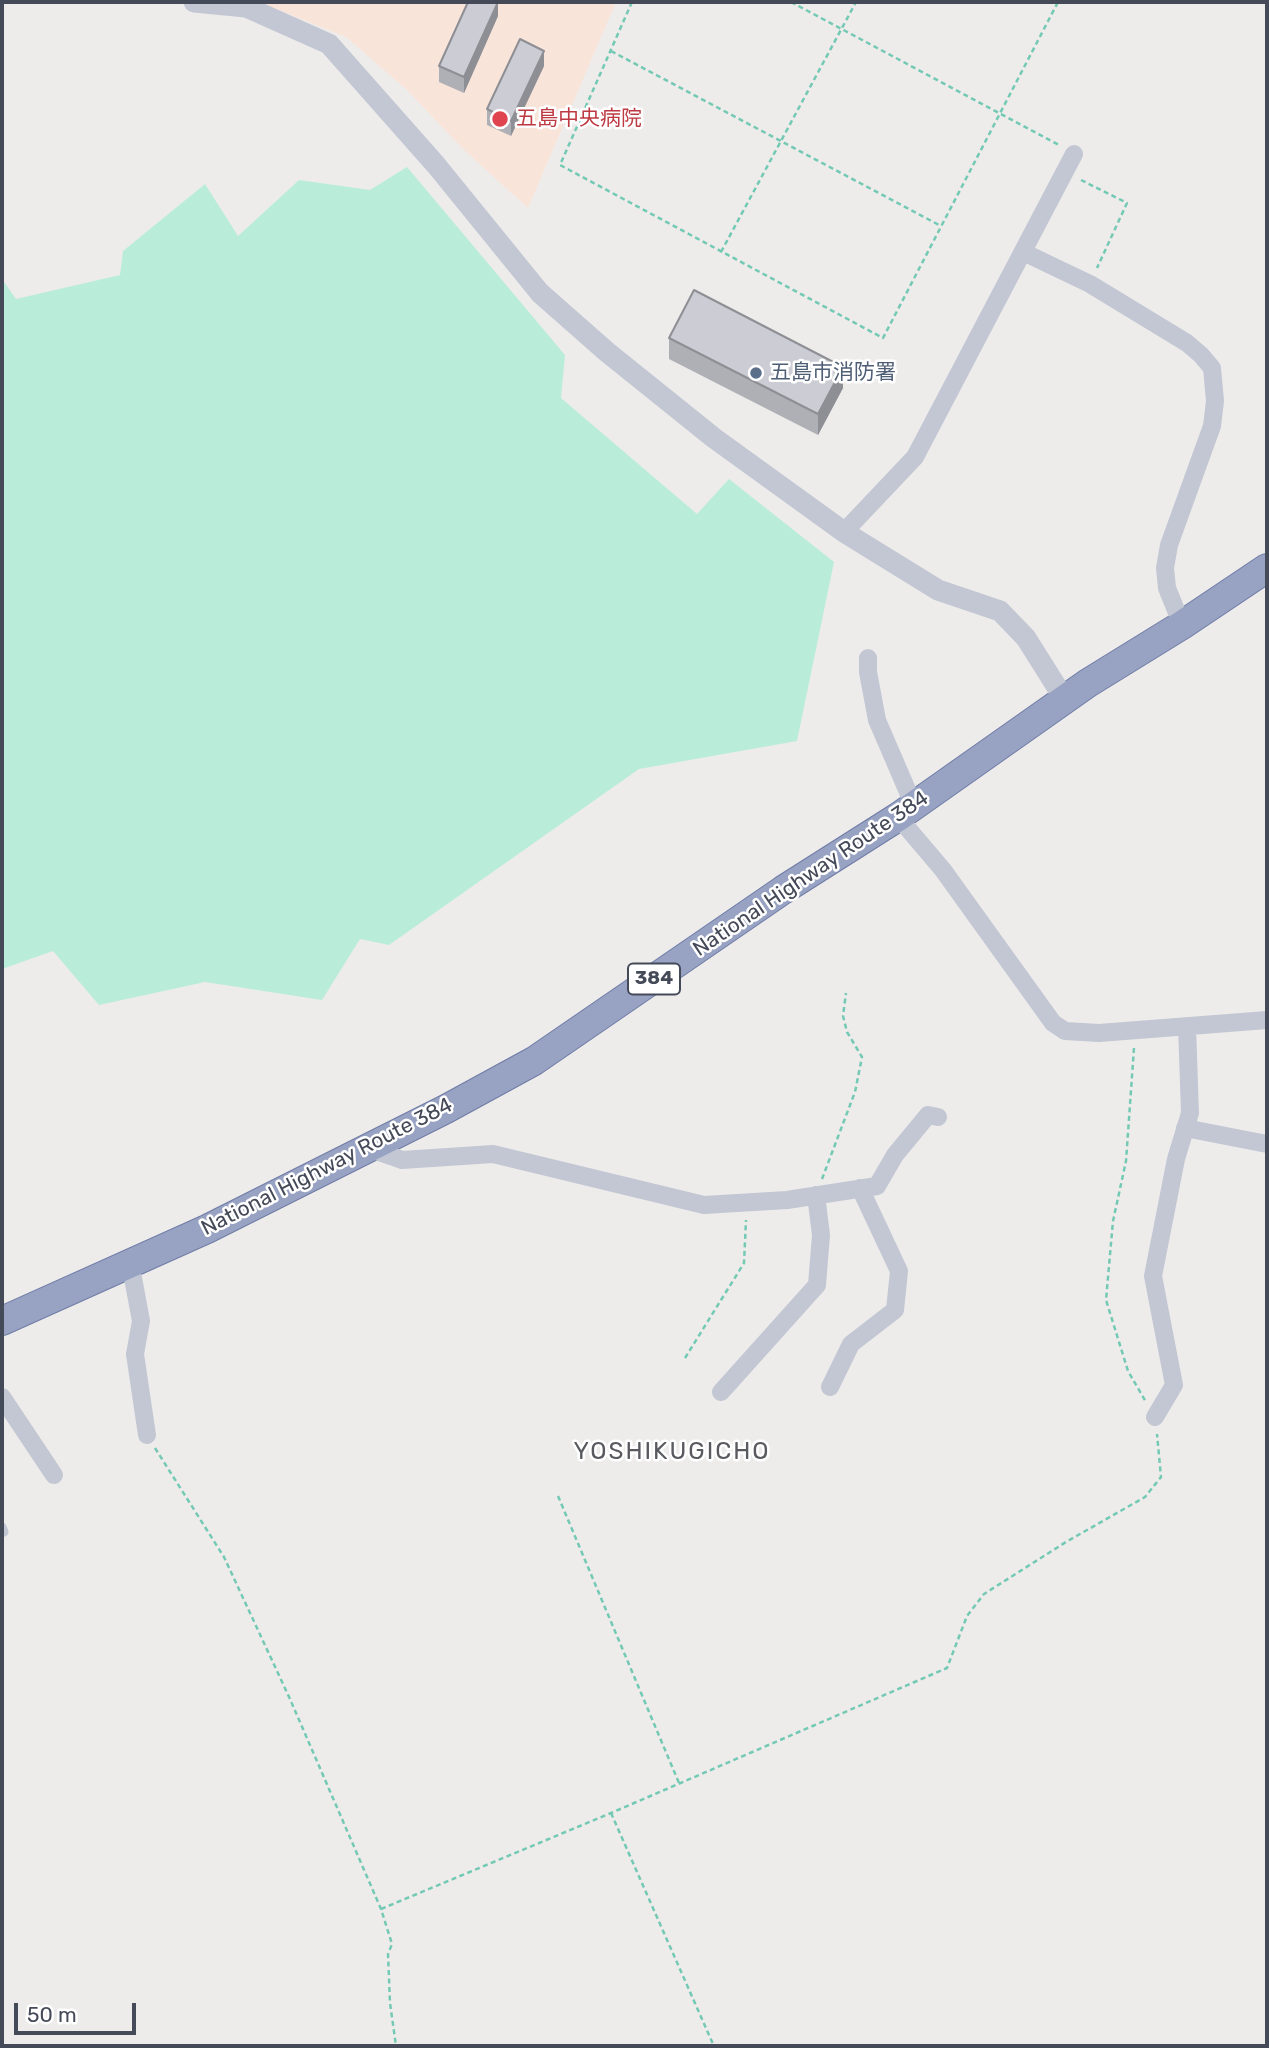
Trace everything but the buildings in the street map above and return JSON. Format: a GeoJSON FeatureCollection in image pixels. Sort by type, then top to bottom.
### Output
{"type":"FeatureCollection","features":[{"type":"Feature","properties":{"kind":"highway","name":"National Highway Route 384"},"geometry":{"type":"LineString","coordinates":[[2,1321],[207,1229],[534,1061],[783,890],[906,812],[1088,683],[1267,568]]}},
{"type":"Feature","properties":{"kind":"street"},"geometry":{"type":"LineString","coordinates":[[194,2],[246,7],[328,44],[436,165],[540,293],[607,352],[714,438],[844,532],[937,590],[1000,611],[1026,638],[1065,700]]}},
{"type":"Feature","properties":{"kind":"street"},"geometry":{"type":"LineString","coordinates":[[844,532],[915,457],[1074,154]]}},
{"type":"Feature","properties":{"kind":"street"},"geometry":{"type":"LineString","coordinates":[[1023,252],[1090,284],[1186,343],[1212,368],[1215,401],[1212,426],[1169,545],[1165,568],[1167,588],[1182,625]]}},
{"type":"Feature","properties":{"kind":"street"},"geometry":{"type":"LineString","coordinates":[[869,657],[868,672],[877,720],[906,812],[943,870],[1053,1023],[1065,1031],[1099,1033],[1267,1020]]}},
{"type":"Feature","properties":{"kind":"street"},"geometry":{"type":"LineString","coordinates":[[1155,1417],[1174,1385],[1153,1276],[1176,1159],[1190,1114],[1187,1026]]}},
{"type":"Feature","properties":{"kind":"street"},"geometry":{"type":"LineString","coordinates":[[368,1148],[402,1160],[493,1154],[704,1205],[787,1200],[877,1186],[895,1155],[928,1115],[938,1117]]}},
{"type":"Feature","properties":{"kind":"street"},"geometry":{"type":"LineString","coordinates":[[1185,1128],[1267,1144]]}},
{"type":"Feature","properties":{"kind":"street"},"geometry":{"type":"LineString","coordinates":[[830,1387],[851,1344],[895,1310],[899,1271],[860,1188]]}},
{"type":"Feature","properties":{"kind":"street"},"geometry":{"type":"LineString","coordinates":[[721,1392],[817,1284],[821,1235],[816,1195]]}},
{"type":"Feature","properties":{"kind":"street"},"geometry":{"type":"LineString","coordinates":[[130,1262],[141,1321],[135,1354],[147,1435]]}},
{"type":"Feature","properties":{"kind":"street"},"geometry":{"type":"LineString","coordinates":[[2,1396],[54,1475]]}},
{"type":"Feature","properties":{"kind":"path"},"geometry":{"type":"LineString","coordinates":[[632,2],[560,165],[883,338],[1058,2]]}},
{"type":"Feature","properties":{"kind":"path"},"geometry":{"type":"LineString","coordinates":[[791,2],[1074,154]]}},
{"type":"Feature","properties":{"kind":"path"},"geometry":{"type":"LineString","coordinates":[[721,252],[856,2]]}},
{"type":"Feature","properties":{"kind":"path"},"geometry":{"type":"LineString","coordinates":[[611,51],[941,226]]}},
{"type":"Feature","properties":{"kind":"path"},"geometry":{"type":"LineString","coordinates":[[1065,172],[1127,203],[1090,284]]}},
{"type":"Feature","properties":{"kind":"path"},"geometry":{"type":"LineString","coordinates":[[816,1195],[855,1092],[862,1056],[847,1032],[843,1016],[846,993]]}},
{"type":"Feature","properties":{"kind":"path"},"geometry":{"type":"LineString","coordinates":[[381,1909],[947,1668],[967,1616],[984,1594],[1066,1542],[1145,1497],[1161,1477],[1155,1417],[1128,1371],[1106,1300],[1113,1221],[1126,1161],[1136,1030]]}},
{"type":"Feature","properties":{"kind":"path"},"geometry":{"type":"LineString","coordinates":[[685,1358],[744,1263],[746,1202]]}},
{"type":"Feature","properties":{"kind":"path"},"geometry":{"type":"LineString","coordinates":[[147,1435],[224,1557],[290,1699],[381,1909],[392,1944],[388,1954],[390,2003],[397,2046]]}},
{"type":"Feature","properties":{"kind":"path"},"geometry":{"type":"LineString","coordinates":[[558,1496],[679,1783]]}},
{"type":"Feature","properties":{"kind":"path"},"geometry":{"type":"LineString","coordinates":[[611,1813],[713,2043]]}},
{"type":"Feature","properties":{"kind":"shaded area","name":"五島中央病院"},"geometry":{"type":"Polygon","coordinates":[[[259,2],[616,2],[528,208],[463,149],[406,89],[346,37],[259,2]]]}},
{"type":"Feature","properties":{"kind":"green space"},"geometry":{"type":"Polygon","coordinates":[[[407,167],[565,355],[561,398],[697,514],[729,479],[834,562],[797,741],[639,769],[389,945],[360,939],[322,1000],[205,982],[99,1005],[53,951],[2,969],[2,279],[16,299],[120,275],[123,251],[205,184],[238,236],[299,180],[370,190],[407,167]]]}},
{"type":"Feature","properties":{"kind":"place","name":"五島中央病院"},"geometry":{"type":"Point","coordinates":[500,119]}},
{"type":"Feature","properties":{"kind":"place","name":"五島市消防署"},"geometry":{"type":"Point","coordinates":[756,373]}},
{"type":"Feature","properties":{"kind":"district","name":"YOSHIKUGICHO"},"geometry":{"type":"Point","coordinates":[672,1452]}}]}
